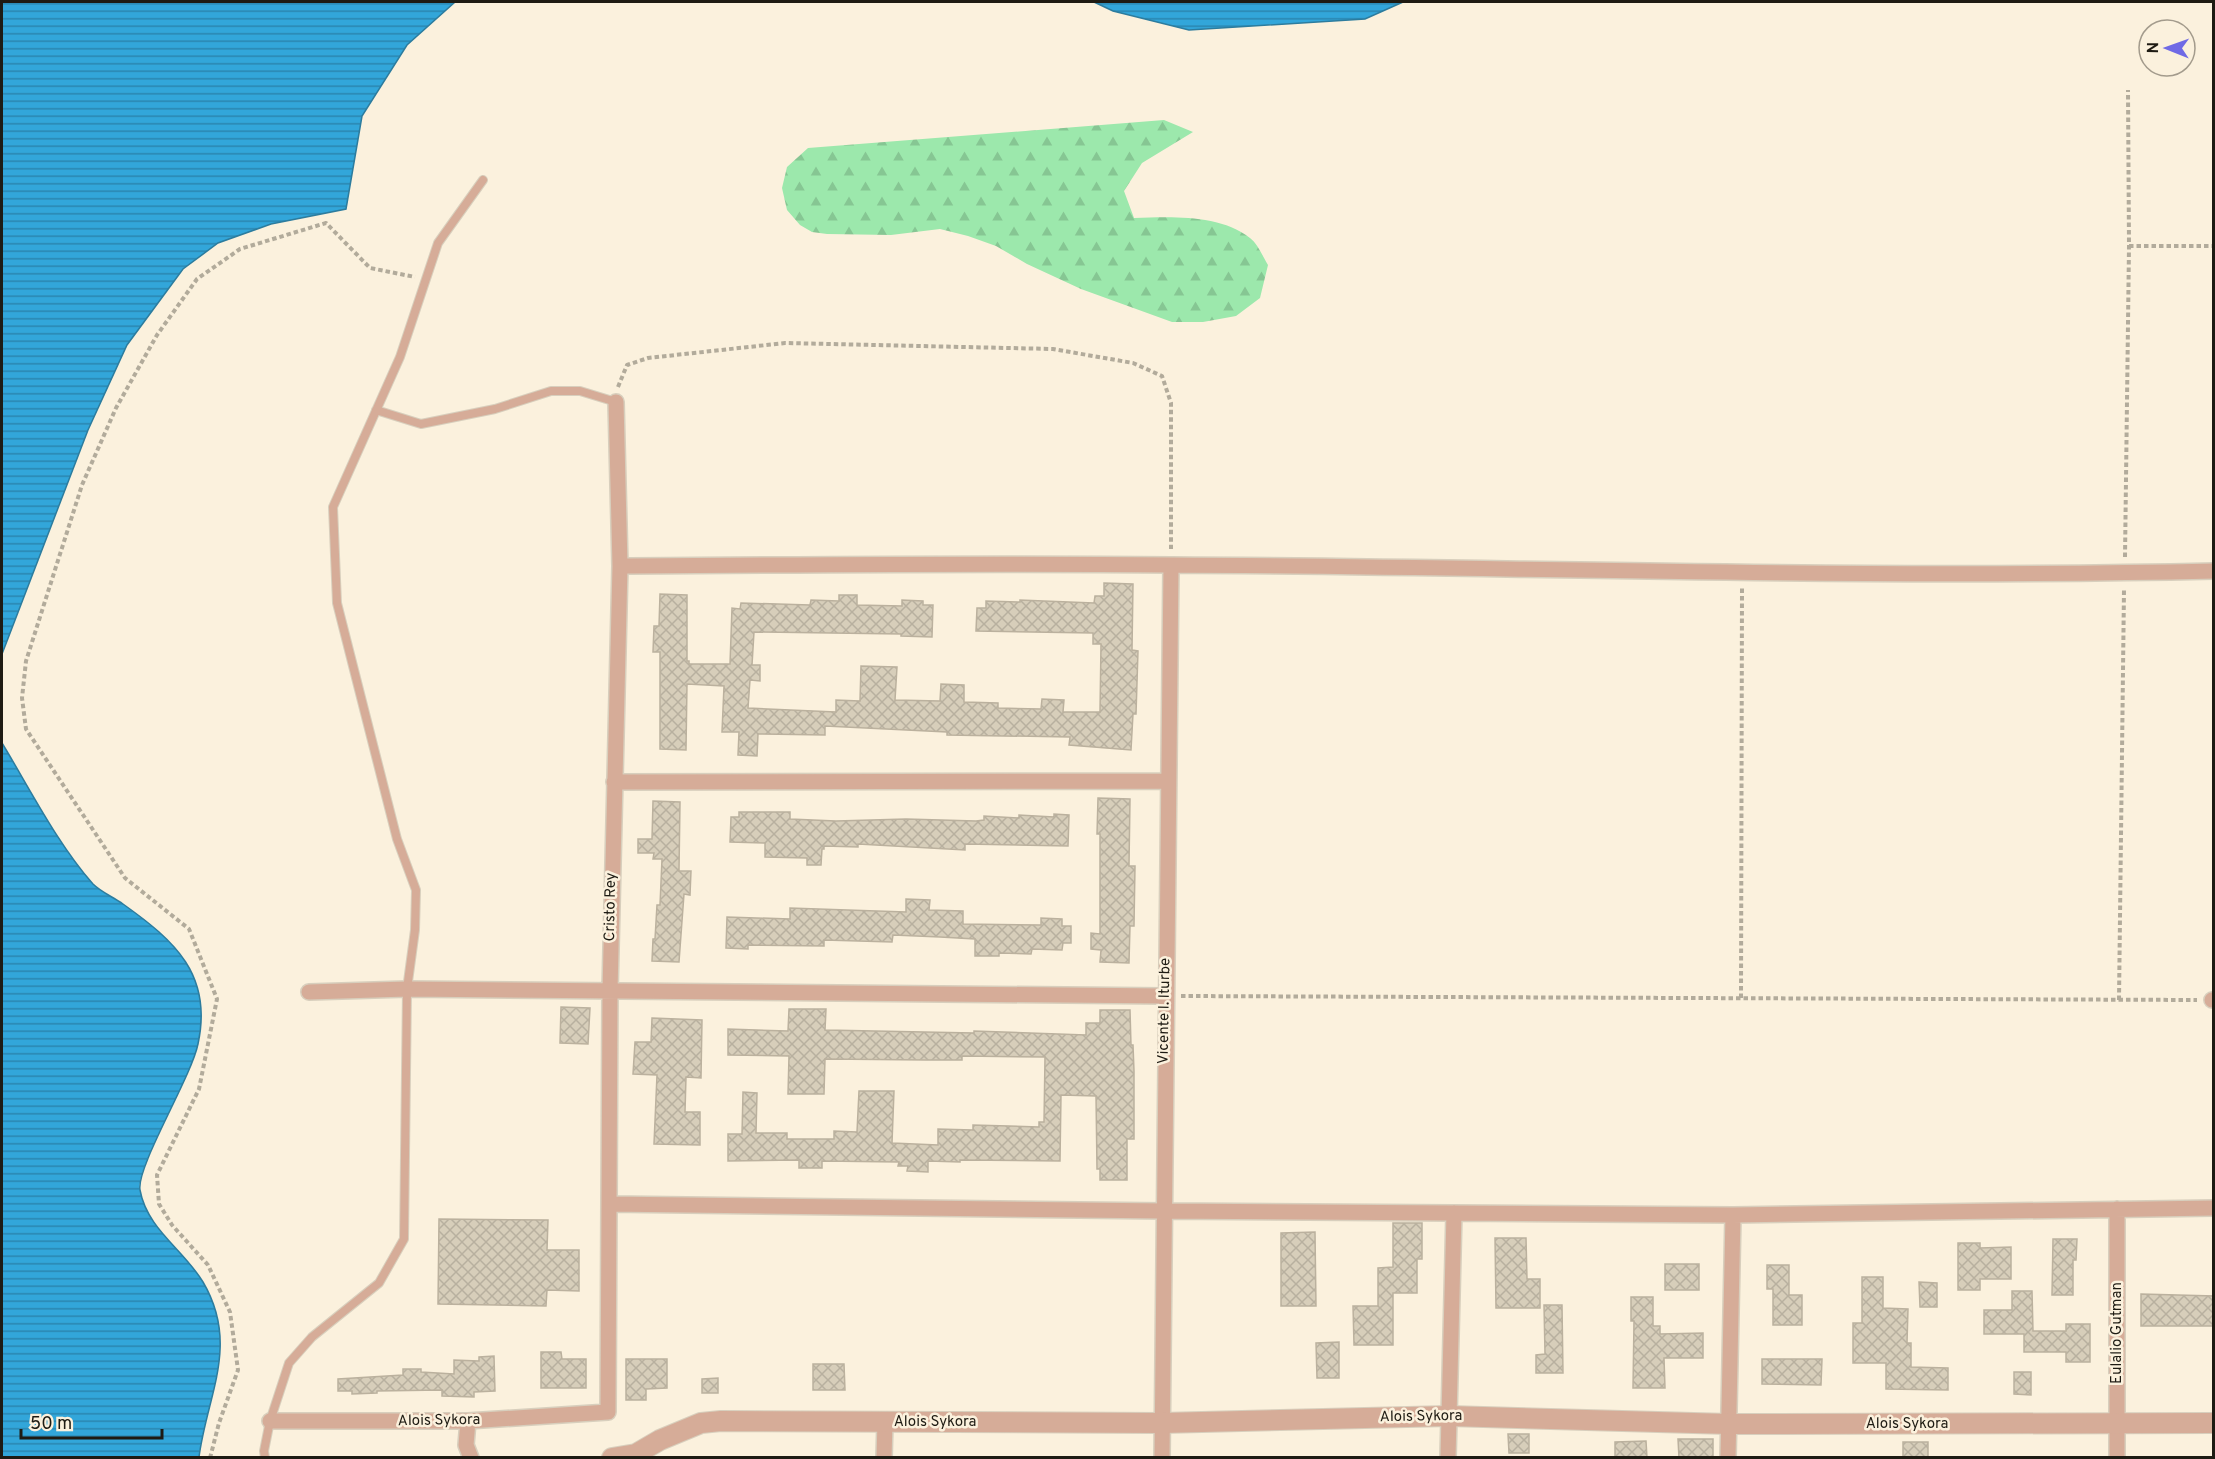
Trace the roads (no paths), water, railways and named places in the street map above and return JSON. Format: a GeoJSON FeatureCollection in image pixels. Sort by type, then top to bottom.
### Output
{"type":"FeatureCollection","features":[{"type":"Feature","properties":{"kind":"street","name":"Cristo Rey"},"geometry":{"type":"LineString","coordinates":[[608,1413],[610,991],[620,566],[616,402]]}},
{"type":"Feature","properties":{"kind":"street"},"geometry":{"type":"LineString","coordinates":[[620,566],[1171,565],[1742,572],[2124,573],[2214,571]]}},
{"type":"Feature","properties":{"kind":"street","name":"Vicente I. Iturbe"},"geometry":{"type":"LineString","coordinates":[[1162,1458],[1171,565]]}},
{"type":"Feature","properties":{"kind":"street"},"geometry":{"type":"LineString","coordinates":[[614,782],[1168,781]]}},
{"type":"Feature","properties":{"kind":"street"},"geometry":{"type":"LineString","coordinates":[[309,992],[407,989],[1165,996]]}},
{"type":"Feature","properties":{"kind":"street"},"geometry":{"type":"LineString","coordinates":[[610,1204],[1732,1215],[2214,1208]]}},
{"type":"Feature","properties":{"kind":"street","name":"Eulalio Gutman"},"geometry":{"type":"LineString","coordinates":[[2117,1209],[2117,1458]]}},
{"type":"Feature","properties":{"kind":"street"},"geometry":{"type":"LineString","coordinates":[[1448,1458],[1454,1213]]}},
{"type":"Feature","properties":{"kind":"street"},"geometry":{"type":"LineString","coordinates":[[1728,1458],[1732,1215]]}},
{"type":"Feature","properties":{"kind":"street","name":"Alois Sykora"},"geometry":{"type":"LineString","coordinates":[[270,1421],[468,1422],[608,1413]]}},
{"type":"Feature","properties":{"kind":"street","name":"Alois Sykora"},"geometry":{"type":"LineString","coordinates":[[612,1458],[636,1456],[660,1440],[701,1423],[721,1421],[1162,1423],[1449,1416],[1729,1424],[2214,1423]]}},
{"type":"Feature","properties":{"kind":"street"},"geometry":{"type":"LineString","coordinates":[[468,1422],[466,1445],[471,1458]]}},
{"type":"Feature","properties":{"kind":"street"},"geometry":{"type":"LineString","coordinates":[[884,1458],[885,1422]]}},
{"type":"Feature","properties":{"kind":"lane"},"geometry":{"type":"LineString","coordinates":[[266,1458],[264,1451],[270,1421],[289,1363],[312,1337],[379,1283],[404,1239],[407,989],[415,930],[417,890],[397,839],[337,603],[333,507],[400,357],[438,243],[483,180]]}},
{"type":"Feature","properties":{"kind":"lane"},"geometry":{"type":"LineString","coordinates":[[376,410],[421,424],[495,409],[551,391],[580,391],[616,402]]}},
{"type":"Feature","properties":{"kind":"water"},"geometry":{"type":"Polygon","coordinates":[[[2,2],[455,2],[407,45],[362,116],[346,209],[271,224],[218,243],[183,269],[127,345],[88,430],[2,654],[2,2]]]}},
{"type":"Feature","properties":{"kind":"water"},"geometry":{"type":"Polygon","coordinates":[[[1094,2],[1403,2],[1365,19],[1189,30],[1113,11],[1094,2]]]}},
{"type":"Feature","properties":{"kind":"water"},"geometry":{"type":"Polygon","coordinates":[[[2,743],[56,833],[93,884],[159,932],[174,946],[195,979],[200,998],[201,1020],[198,1044],[185,1078],[146,1162],[140,1190],[144,1204],[158,1228],[203,1282],[214,1305],[219,1327],[218,1370],[199,1457],[2,1457],[2,743]]]}}]}
